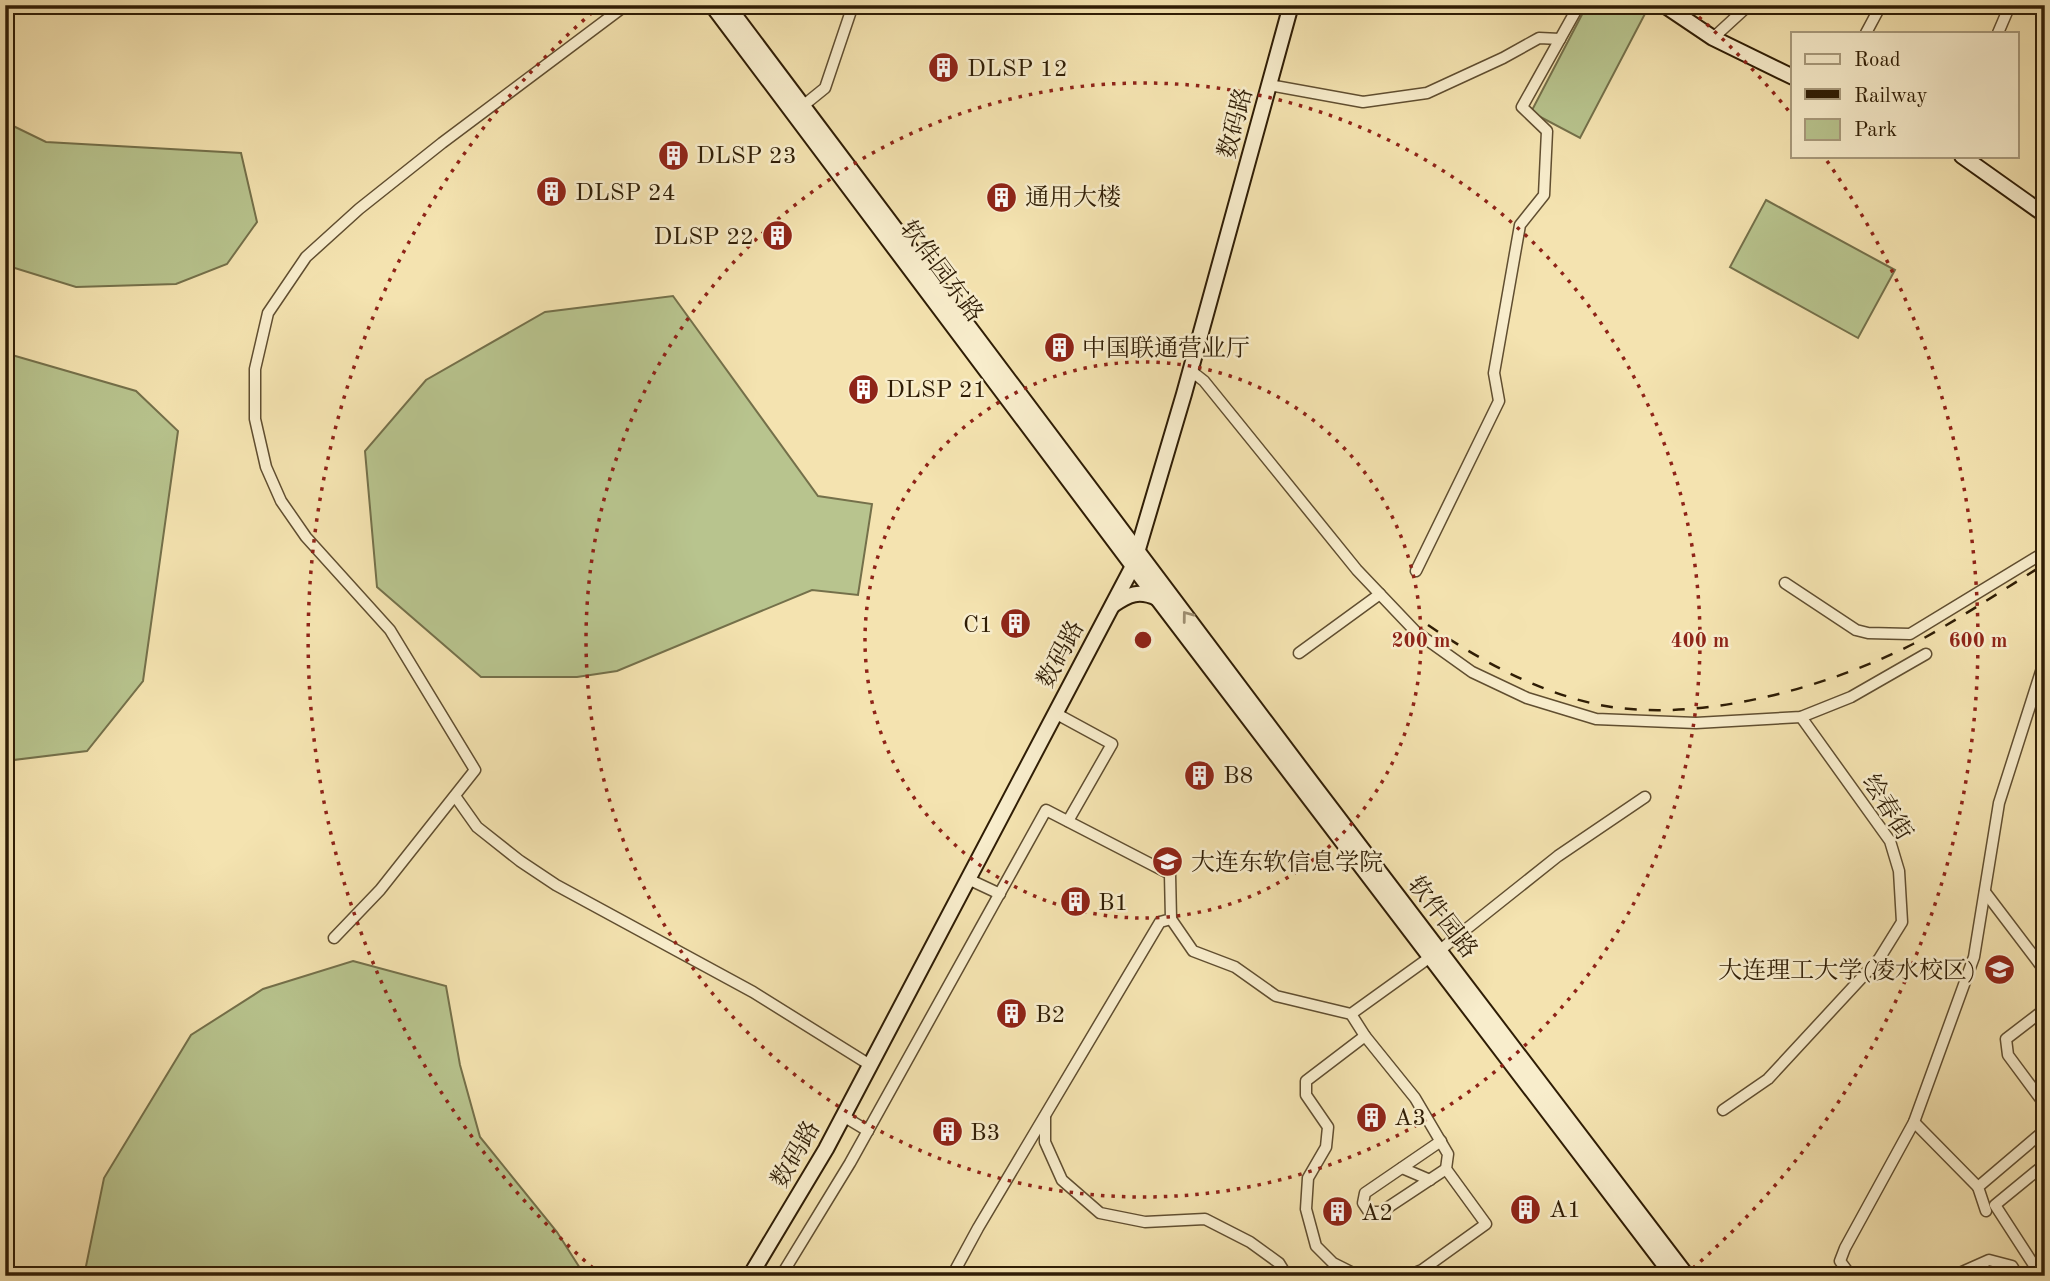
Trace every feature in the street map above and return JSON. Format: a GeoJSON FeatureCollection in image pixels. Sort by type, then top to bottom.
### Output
{"type":"FeatureCollection","features":[{"type":"Feature","properties":{"kind":"main road","name":"软件园东路"},"geometry":{"type":"LineString","coordinates":[[712,5],[1135,559]]}},
{"type":"Feature","properties":{"kind":"main road","name":"软件园东路"},"geometry":{"type":"LineString","coordinates":[[727,5],[1119,526],[1135,559]]}},
{"type":"Feature","properties":{"kind":"main road","name":"数码路"},"geometry":{"type":"LineString","coordinates":[[750,1276],[843,1116],[1135,559],[1291,5]]}},
{"type":"Feature","properties":{"kind":"main road"},"geometry":{"type":"LineString","coordinates":[[1664,5],[1713,38],[1791,76]]}},
{"type":"Feature","properties":{"kind":"main road"},"geometry":{"type":"LineString","coordinates":[[1965,158],[2045,215]]}},
{"type":"Feature","properties":{"kind":"main road"},"geometry":{"type":"LineString","coordinates":[[1119,526],[1131,527],[1149,516]]}},
{"type":"Feature","properties":{"kind":"main road","name":"软件园路"},"geometry":{"type":"LineString","coordinates":[[1135,559],[1157,598],[1687,1276]]}},
{"type":"Feature","properties":{"kind":"main road","name":"软件园路"},"geometry":{"type":"LineString","coordinates":[[1135,559],[1435,954],[1673,1276]]}},
{"type":"Feature","properties":{"kind":"main road"},"geometry":{"type":"LineString","coordinates":[[1112,606],[1135,593],[1145,593],[1157,598]]}},
{"type":"Feature","properties":{"kind":"street"},"geometry":{"type":"LineString","coordinates":[[334,938],[380,890],[475,770],[390,630],[306,537],[281,500],[266,467],[255,419],[255,369],[268,313],[306,257],[359,209],[626,5]]}},
{"type":"Feature","properties":{"kind":"street"},"geometry":{"type":"LineString","coordinates":[[804,105],[825,88],[853,5]]}},
{"type":"Feature","properties":{"kind":"street"},"geometry":{"type":"LineString","coordinates":[[1416,571],[1499,401],[1494,373],[1520,225],[1544,195],[1547,131],[1522,107],[1579,5]]}},
{"type":"Feature","properties":{"kind":"street"},"geometry":{"type":"LineString","coordinates":[[1713,38],[1749,5]]}},
{"type":"Feature","properties":{"kind":"street"},"geometry":{"type":"LineString","coordinates":[[1867,32],[1881,5]]}},
{"type":"Feature","properties":{"kind":"street"},"geometry":{"type":"LineString","coordinates":[[1998,32],[2010,5]]}},
{"type":"Feature","properties":{"kind":"street"},"geometry":{"type":"LineString","coordinates":[[1269,85],[1363,102],[1427,93],[1539,38],[1560,39]]}},
{"type":"Feature","properties":{"kind":"street"},"geometry":{"type":"LineString","coordinates":[[1190,370],[1204,381],[1349,561],[1416,632],[1472,672],[1527,698],[1596,719],[1696,723],[1801,717],[1851,698],[1926,654]]}},
{"type":"Feature","properties":{"kind":"street"},"geometry":{"type":"LineString","coordinates":[[1785,583],[1856,630],[1868,633],[1910,634],[2045,552]]}},
{"type":"Feature","properties":{"kind":"street"},"geometry":{"type":"LineString","coordinates":[[1299,653],[1380,594]]}},
{"type":"Feature","properties":{"kind":"street"},"geometry":{"type":"LineString","coordinates":[[1852,1276],[1840,1261],[1913,1122],[1974,957],[1999,803],[2045,659]]}},
{"type":"Feature","properties":{"kind":"street"},"geometry":{"type":"LineString","coordinates":[[1055,713],[1112,744],[1068,821]]}},
{"type":"Feature","properties":{"kind":"street","name":"绘春街"},"geometry":{"type":"LineString","coordinates":[[1723,1110],[1769,1079],[1879,959],[1902,922],[1899,871],[1890,841],[1801,717]]}},
{"type":"Feature","properties":{"kind":"street"},"geometry":{"type":"LineString","coordinates":[[454,796],[477,827],[520,862],[556,885],[753,992],[870,1065]]}},
{"type":"Feature","properties":{"kind":"street"},"geometry":{"type":"LineString","coordinates":[[1351,1014],[1435,954],[1558,856],[1645,797]]}},
{"type":"Feature","properties":{"kind":"street"},"geometry":{"type":"LineString","coordinates":[[781,1276],[868,1131],[1046,810],[1170,874],[1171,919],[1193,951],[1235,967],[1276,996],[1351,1014],[1365,1036],[1415,1098],[1448,1154],[1446,1169],[1486,1224],[1422,1270],[1407,1276]]}},
{"type":"Feature","properties":{"kind":"street"},"geometry":{"type":"LineString","coordinates":[[968,879],[1000,894]]}},
{"type":"Feature","properties":{"kind":"street"},"geometry":{"type":"LineString","coordinates":[[1985,892],[2045,971]]}},
{"type":"Feature","properties":{"kind":"street"},"geometry":{"type":"LineString","coordinates":[[952,1276],[1160,922],[1171,919]]}},
{"type":"Feature","properties":{"kind":"street"},"geometry":{"type":"LineString","coordinates":[[2045,1009],[2006,1040],[2008,1055],[2045,1105]]}},
{"type":"Feature","properties":{"kind":"street"},"geometry":{"type":"LineString","coordinates":[[1359,1276],[1333,1264],[1317,1246],[1306,1209],[1308,1178],[1325,1147],[1328,1127],[1306,1095],[1306,1081],[1365,1036]]}},
{"type":"Feature","properties":{"kind":"street"},"geometry":{"type":"LineString","coordinates":[[843,1116],[868,1131]]}},
{"type":"Feature","properties":{"kind":"street"},"geometry":{"type":"LineString","coordinates":[[1045,1117],[1045,1142],[1062,1181],[1100,1213],[1145,1222],[1205,1219],[1250,1242],[1279,1263],[1287,1276]]}},
{"type":"Feature","properties":{"kind":"street"},"geometry":{"type":"LineString","coordinates":[[1913,1122],[1978,1186],[1986,1211]]}},
{"type":"Feature","properties":{"kind":"street"},"geometry":{"type":"LineString","coordinates":[[1978,1186],[2045,1130]]}},
{"type":"Feature","properties":{"kind":"street"},"geometry":{"type":"LineString","coordinates":[[1441,1141],[1366,1193],[1363,1203],[1368,1212],[1381,1212],[1446,1169]]}},
{"type":"Feature","properties":{"kind":"street"},"geometry":{"type":"LineString","coordinates":[[2041,1276],[1995,1205],[2045,1164]]}},
{"type":"Feature","properties":{"kind":"street"},"geometry":{"type":"LineString","coordinates":[[1402,1168],[1430,1180]]}},
{"type":"Feature","properties":{"kind":"street"},"geometry":{"type":"LineString","coordinates":[[1953,1276],[1989,1260],[2012,1266],[2018,1276]]}},
{"type":"Feature","properties":{"kind":"green space"},"geometry":{"type":"Polygon","coordinates":[[[1587,5],[1637,5],[1647,10],[1580,138],[1531,112],[1587,5]]]}},
{"type":"Feature","properties":{"kind":"green space"},"geometry":{"type":"Polygon","coordinates":[[[5,122],[46,142],[241,153],[257,222],[227,264],[176,284],[76,287],[5,265],[5,122]]]}},
{"type":"Feature","properties":{"kind":"green space"},"geometry":{"type":"Polygon","coordinates":[[[1766,200],[1895,270],[1858,338],[1730,267],[1766,200]]]}},
{"type":"Feature","properties":{"kind":"green space"},"geometry":{"type":"Polygon","coordinates":[[[673,296],[818,496],[872,504],[858,595],[812,590],[617,671],[577,677],[481,677],[377,587],[365,451],[426,380],[545,312],[673,296]]]}},
{"type":"Feature","properties":{"kind":"green space"},"geometry":{"type":"Polygon","coordinates":[[[5,353],[136,391],[178,431],[143,681],[87,751],[5,761],[5,353]]]}},
{"type":"Feature","properties":{"kind":"green space"},"geometry":{"type":"Polygon","coordinates":[[[353,961],[446,986],[460,1065],[480,1137],[557,1232],[585,1276],[84,1276],[104,1178],[191,1035],[263,989],[353,961]]]}},
{"type":"Feature","properties":{"kind":"railway"},"geometry":{"type":"LineString","coordinates":[[1428,625],[1510,674],[1577,699],[1638,710],[1719,706],[1802,688],[1879,660],[1930,635],[2045,564]]}},
{"type":"Feature","properties":{"kind":"place","name":"DLSP 12"},"geometry":{"type":"Point","coordinates":[944,68]}},
{"type":"Feature","properties":{"kind":"place","name":"DLSP 23"},"geometry":{"type":"Point","coordinates":[673,155]}},
{"type":"Feature","properties":{"kind":"place","name":"DLSP 24"},"geometry":{"type":"Point","coordinates":[552,192]}},
{"type":"Feature","properties":{"kind":"place","name":"通用大楼"},"geometry":{"type":"Point","coordinates":[1002,197]}},
{"type":"Feature","properties":{"kind":"place","name":"DLSP 22"},"geometry":{"type":"Point","coordinates":[777,236]}},
{"type":"Feature","properties":{"kind":"place","name":"中国联通营业厅"},"geometry":{"type":"Point","coordinates":[1059,348]}},
{"type":"Feature","properties":{"kind":"place","name":"DLSP 21"},"geometry":{"type":"Point","coordinates":[863,389]}},
{"type":"Feature","properties":{"kind":"place","name":"C1"},"geometry":{"type":"Point","coordinates":[1016,624]}},
{"type":"Feature","properties":{"kind":"place","name":"B8"},"geometry":{"type":"Point","coordinates":[1200,775]}},
{"type":"Feature","properties":{"kind":"place","name":"大连东软信息学院"},"geometry":{"type":"Point","coordinates":[1168,862]}},
{"type":"Feature","properties":{"kind":"place","name":"B1"},"geometry":{"type":"Point","coordinates":[1075,902]}},
{"type":"Feature","properties":{"kind":"place","name":"大连理工大学(凌水校区)"},"geometry":{"type":"Point","coordinates":[1999,970]}},
{"type":"Feature","properties":{"kind":"place","name":"B2"},"geometry":{"type":"Point","coordinates":[1012,1014]}},
{"type":"Feature","properties":{"kind":"place","name":"A3"},"geometry":{"type":"Point","coordinates":[1371,1117]}},
{"type":"Feature","properties":{"kind":"place","name":"B3"},"geometry":{"type":"Point","coordinates":[947,1132]}},
{"type":"Feature","properties":{"kind":"place","name":"A1"},"geometry":{"type":"Point","coordinates":[1526,1209]}},
{"type":"Feature","properties":{"kind":"place","name":"A2"},"geometry":{"type":"Point","coordinates":[1338,1212]}}]}
